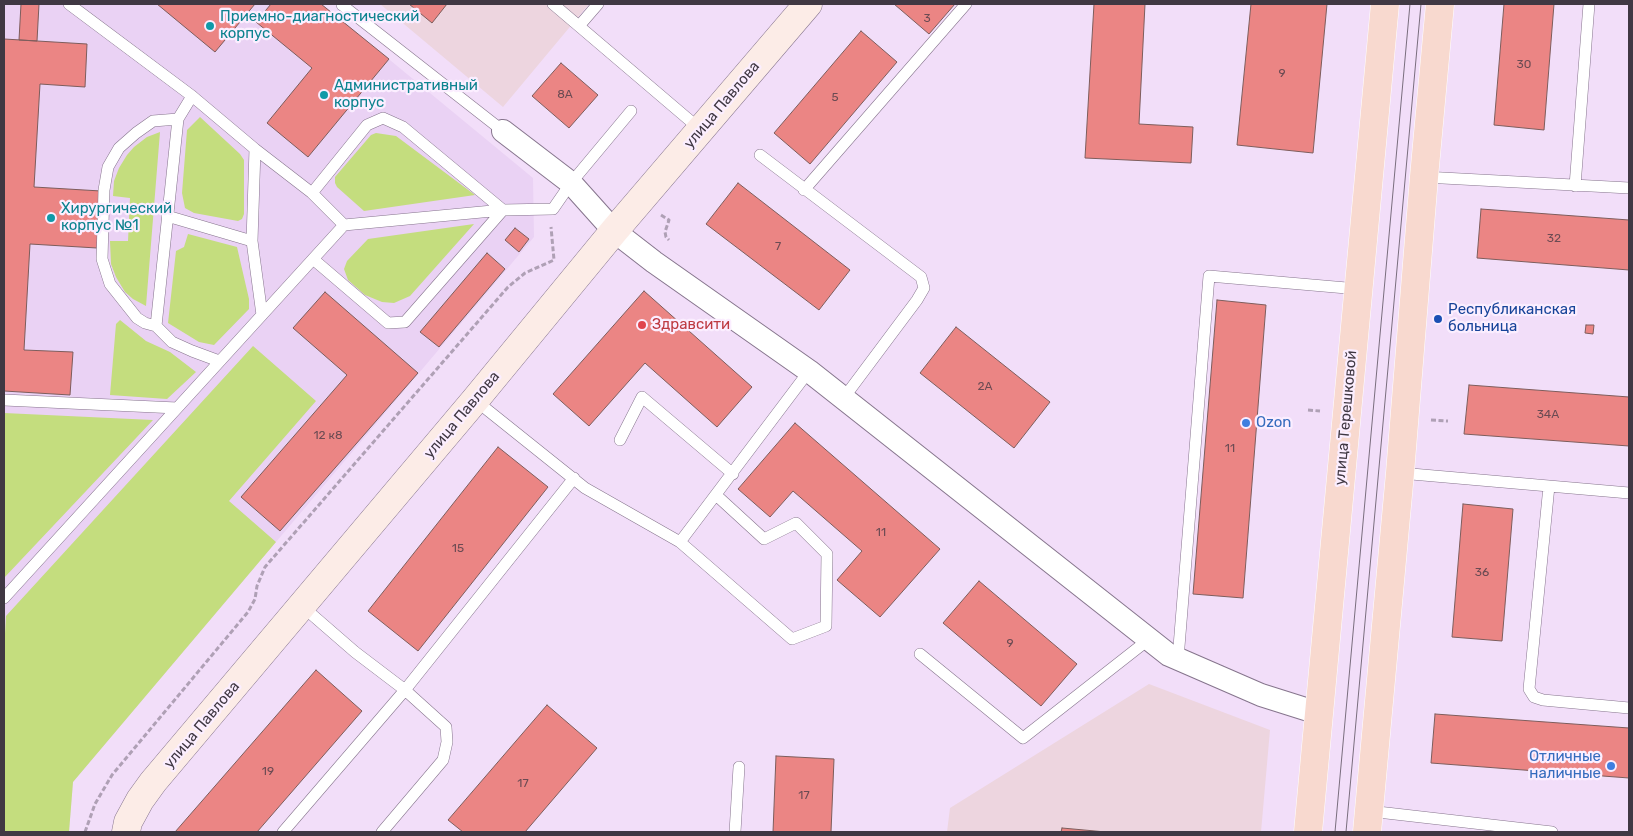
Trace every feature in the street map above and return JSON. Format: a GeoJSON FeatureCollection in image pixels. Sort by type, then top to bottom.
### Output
{"type":"FeatureCollection","features":[{"type":"Feature","properties":{"kind":"main road","name":"улица Терешковой"},"geometry":{"type":"LineString","coordinates":[[1308,832],[1385,4]]}},
{"type":"Feature","properties":{"kind":"main road"},"geometry":{"type":"LineString","coordinates":[[1368,822],[1440,4]]}},
{"type":"Feature","properties":{"kind":"street","name":"улица Павлова"},"geometry":{"type":"LineString","coordinates":[[126,832],[128,822],[153,782],[475,400],[614,231],[808,4]]}},
{"type":"Feature","properties":{"kind":"street"},"geometry":{"type":"LineString","coordinates":[[503,131],[571,183],[614,231],[654,262],[809,371],[1168,655],[1261,695],[1318,713]]}},
{"type":"Feature","properties":{"kind":"lane"},"geometry":{"type":"LineString","coordinates":[[70,4],[192,96],[312,194],[344,225]]}},
{"type":"Feature","properties":{"kind":"lane"},"geometry":{"type":"LineString","coordinates":[[343,4],[503,131]]}},
{"type":"Feature","properties":{"kind":"lane"},"geometry":{"type":"LineString","coordinates":[[553,4],[701,130]]}},
{"type":"Feature","properties":{"kind":"lane"},"geometry":{"type":"LineString","coordinates":[[579,26],[598,4]]}},
{"type":"Feature","properties":{"kind":"lane"},"geometry":{"type":"LineString","coordinates":[[804,190],[966,4]]}},
{"type":"Feature","properties":{"kind":"lane"},"geometry":{"type":"LineString","coordinates":[[1575,186],[1589,4]]}},
{"type":"Feature","properties":{"kind":"lane"},"geometry":{"type":"LineString","coordinates":[[156,326],[178,119],[192,96]]}},
{"type":"Feature","properties":{"kind":"lane"},"geometry":{"type":"LineString","coordinates":[[4,598],[344,225],[503,210],[553,209],[571,183],[632,111]]}},
{"type":"Feature","properties":{"kind":"lane"},"geometry":{"type":"LineString","coordinates":[[312,194],[367,125],[383,118],[404,127],[503,210]]}},
{"type":"Feature","properties":{"kind":"lane"},"geometry":{"type":"LineString","coordinates":[[178,119],[153,121],[119,148],[108,167],[104,190],[102,259],[110,284],[137,318],[145,323],[156,326],[172,342],[219,361]]}},
{"type":"Feature","properties":{"kind":"lane"},"geometry":{"type":"LineString","coordinates":[[255,149],[252,241],[262,314]]}},
{"type":"Feature","properties":{"kind":"lane"},"geometry":{"type":"LineString","coordinates":[[760,155],[921,277],[924,288],[918,300],[843,399]]}},
{"type":"Feature","properties":{"kind":"lane"},"geometry":{"type":"LineString","coordinates":[[1424,178],[1629,188]]}},
{"type":"Feature","properties":{"kind":"lane"},"geometry":{"type":"LineString","coordinates":[[313,259],[388,323],[406,322],[503,210]]}},
{"type":"Feature","properties":{"kind":"lane"},"geometry":{"type":"LineString","coordinates":[[167,216],[252,241]]}},
{"type":"Feature","properties":{"kind":"lane"},"geometry":{"type":"LineString","coordinates":[[1178,660],[1209,276],[1358,289]]}},
{"type":"Feature","properties":{"kind":"lane"},"geometry":{"type":"LineString","coordinates":[[680,542],[809,371]]}},
{"type":"Feature","properties":{"kind":"lane"},"geometry":{"type":"LineString","coordinates":[[620,440],[642,397],[732,474]]}},
{"type":"Feature","properties":{"kind":"lane"},"geometry":{"type":"LineString","coordinates":[[4,400],[177,408]]}},
{"type":"Feature","properties":{"kind":"lane"},"geometry":{"type":"LineString","coordinates":[[475,400],[585,488],[680,542],[792,639],[826,626],[827,554],[796,523],[764,539],[716,495]]}},
{"type":"Feature","properties":{"kind":"lane"},"geometry":{"type":"LineString","coordinates":[[1400,473],[1629,493]]}},
{"type":"Feature","properties":{"kind":"lane"},"geometry":{"type":"LineString","coordinates":[[282,832],[405,690],[574,478]]}},
{"type":"Feature","properties":{"kind":"lane"},"geometry":{"type":"LineString","coordinates":[[1549,486],[1528,689],[1534,697],[1543,700],[1629,708]]}},
{"type":"Feature","properties":{"kind":"lane"},"geometry":{"type":"LineString","coordinates":[[302,606],[355,652],[405,690],[446,728],[447,742],[443,760],[382,832]]}},
{"type":"Feature","properties":{"kind":"lane"},"geometry":{"type":"LineString","coordinates":[[920,654],[1023,738],[1148,640]]}},
{"type":"Feature","properties":{"kind":"lane"},"geometry":{"type":"LineString","coordinates":[[735,832],[739,767]]}},
{"type":"Feature","properties":{"kind":"lane"},"geometry":{"type":"LineString","coordinates":[[1368,822],[1552,832]]}},
{"type":"Feature","properties":{"kind":"path"},"geometry":{"type":"LineString","coordinates":[[85,832],[95,804],[112,775],[248,612],[255,599],[257,586],[265,567],[508,287],[525,273],[554,260],[551,233],[553,209]]}},
{"type":"Feature","properties":{"kind":"shaded area"},"geometry":{"type":"Polygon","coordinates":[[[4,4],[322,4],[533,178],[534,237],[73,782],[69,832],[4,832],[4,4]]]}},
{"type":"Feature","properties":{"kind":"shaded area"},"geometry":{"type":"Polygon","coordinates":[[[380,4],[589,4],[503,107],[380,4]]]}},
{"type":"Feature","properties":{"kind":"shaded area"},"geometry":{"type":"Polygon","coordinates":[[[1149,684],[1270,730],[1261,832],[947,832],[950,808],[1149,684]]]}},
{"type":"Feature","properties":{"kind":"green space"},"geometry":{"type":"Polygon","coordinates":[[[200,117],[244,160],[244,214],[242,219],[238,221],[194,213],[185,208],[182,193],[187,130],[200,117]]]}},
{"type":"Feature","properties":{"kind":"green space"},"geometry":{"type":"Polygon","coordinates":[[[160,132],[146,306],[125,292],[111,264],[110,241],[128,241],[130,198],[113,196],[114,181],[119,168],[134,147],[147,137],[160,132]]]}},
{"type":"Feature","properties":{"kind":"green space"},"geometry":{"type":"Polygon","coordinates":[[[376,133],[396,136],[475,195],[364,211],[337,187],[335,177],[371,135],[376,133]]]}},
{"type":"Feature","properties":{"kind":"green space"},"geometry":{"type":"Polygon","coordinates":[[[474,224],[410,296],[394,303],[382,302],[365,295],[348,280],[344,269],[347,261],[368,239],[474,224]]]}},
{"type":"Feature","properties":{"kind":"green space"},"geometry":{"type":"Polygon","coordinates":[[[188,234],[237,247],[249,299],[249,309],[214,345],[199,342],[168,323],[176,251],[184,247],[188,234]]]}},
{"type":"Feature","properties":{"kind":"green space"},"geometry":{"type":"Polygon","coordinates":[[[120,320],[146,341],[170,352],[196,372],[167,399],[110,395],[116,324],[120,320]]]}},
{"type":"Feature","properties":{"kind":"green space"},"geometry":{"type":"Polygon","coordinates":[[[253,346],[316,401],[229,501],[276,542],[73,782],[69,832],[4,832],[4,651],[6,616],[253,346]]]}},
{"type":"Feature","properties":{"kind":"green space"},"geometry":{"type":"Polygon","coordinates":[[[4,413],[153,420],[4,578],[4,413]]]}},
{"type":"Feature","properties":{"kind":"building"},"geometry":{"type":"Polygon","coordinates":[[[21,4],[39,4],[37,41],[19,40],[21,4]]]}},
{"type":"Feature","properties":{"kind":"building","name":"Приемно-диагностический корпус"},"geometry":{"type":"Polygon","coordinates":[[[157,4],[255,4],[215,52],[157,4]]]}},
{"type":"Feature","properties":{"kind":"building","name":"Административный корпус"},"geometry":{"type":"Polygon","coordinates":[[[271,4],[321,4],[389,59],[308,157],[267,123],[312,68],[256,22],[271,4]]]}},
{"type":"Feature","properties":{"kind":"building"},"geometry":{"type":"Polygon","coordinates":[[[409,4],[447,4],[432,23],[409,4]]]}},
{"type":"Feature","properties":{"kind":"building"},"geometry":{"type":"Polygon","coordinates":[[[894,4],[955,4],[929,34],[894,4]]]}},
{"type":"Feature","properties":{"kind":"building"},"geometry":{"type":"Polygon","coordinates":[[[1094,4],[1145,4],[1139,124],[1193,127],[1191,163],[1085,158],[1094,4]]]}},
{"type":"Feature","properties":{"kind":"building"},"geometry":{"type":"Polygon","coordinates":[[[1251,4],[1327,4],[1313,153],[1237,145],[1251,4]]]}},
{"type":"Feature","properties":{"kind":"building"},"geometry":{"type":"Polygon","coordinates":[[[1504,4],[1554,4],[1544,130],[1494,125],[1504,4]]]}},
{"type":"Feature","properties":{"kind":"building"},"geometry":{"type":"Polygon","coordinates":[[[861,31],[897,62],[810,164],[774,133],[861,31]]]}},
{"type":"Feature","properties":{"kind":"building","name":"Хирургический корпус №1"},"geometry":{"type":"Polygon","coordinates":[[[4,39],[87,44],[85,87],[40,84],[34,187],[101,191],[97,248],[30,244],[24,350],[73,352],[70,395],[4,391],[4,39]]]}},
{"type":"Feature","properties":{"kind":"building"},"geometry":{"type":"Polygon","coordinates":[[[561,63],[598,95],[569,128],[532,96],[561,63]]]}},
{"type":"Feature","properties":{"kind":"building"},"geometry":{"type":"Polygon","coordinates":[[[738,183],[850,270],[819,310],[706,224],[738,183]]]}},
{"type":"Feature","properties":{"kind":"building"},"geometry":{"type":"Polygon","coordinates":[[[1481,209],[1629,220],[1629,270],[1477,258],[1481,209]]]}},
{"type":"Feature","properties":{"kind":"building"},"geometry":{"type":"Polygon","coordinates":[[[515,228],[529,239],[519,252],[505,240],[515,228]]]}},
{"type":"Feature","properties":{"kind":"building"},"geometry":{"type":"Polygon","coordinates":[[[487,253],[505,269],[439,347],[420,332],[487,253]]]}},
{"type":"Feature","properties":{"kind":"building"},"geometry":{"type":"Polygon","coordinates":[[[644,291],[752,387],[717,427],[645,363],[589,426],[553,394],[644,291]]]}},
{"type":"Feature","properties":{"kind":"building"},"geometry":{"type":"Polygon","coordinates":[[[325,292],[418,373],[280,531],[241,497],[347,375],[293,328],[325,292]]]}},
{"type":"Feature","properties":{"kind":"building"},"geometry":{"type":"Polygon","coordinates":[[[1217,300],[1266,305],[1243,598],[1193,594],[1217,300]]]}},
{"type":"Feature","properties":{"kind":"building"},"geometry":{"type":"Polygon","coordinates":[[[1586,325],[1594,325],[1593,334],[1585,333],[1586,325]]]}},
{"type":"Feature","properties":{"kind":"building"},"geometry":{"type":"Polygon","coordinates":[[[956,327],[1050,402],[1014,448],[920,373],[956,327]]]}},
{"type":"Feature","properties":{"kind":"building"},"geometry":{"type":"Polygon","coordinates":[[[1469,385],[1629,397],[1629,446],[1464,434],[1469,385]]]}},
{"type":"Feature","properties":{"kind":"building"},"geometry":{"type":"Polygon","coordinates":[[[795,423],[940,549],[880,617],[837,580],[862,551],[793,491],[770,517],[738,489],[795,423]]]}},
{"type":"Feature","properties":{"kind":"building"},"geometry":{"type":"Polygon","coordinates":[[[498,447],[548,487],[418,651],[368,611],[498,447]]]}},
{"type":"Feature","properties":{"kind":"building"},"geometry":{"type":"Polygon","coordinates":[[[1463,504],[1513,509],[1502,641],[1452,637],[1463,504]]]}},
{"type":"Feature","properties":{"kind":"building"},"geometry":{"type":"Polygon","coordinates":[[[979,581],[1077,664],[1041,706],[943,623],[979,581]]]}},
{"type":"Feature","properties":{"kind":"building"},"geometry":{"type":"Polygon","coordinates":[[[316,670],[362,711],[257,832],[175,832],[316,670]]]}},
{"type":"Feature","properties":{"kind":"building"},"geometry":{"type":"Polygon","coordinates":[[[547,705],[597,748],[525,832],[463,832],[448,820],[547,705]]]}},
{"type":"Feature","properties":{"kind":"building"},"geometry":{"type":"Polygon","coordinates":[[[1435,714],[1629,728],[1629,778],[1431,763],[1435,714]]]}},
{"type":"Feature","properties":{"kind":"building"},"geometry":{"type":"Polygon","coordinates":[[[776,756],[834,759],[831,832],[773,832],[776,756]]]}},
{"type":"Feature","properties":{"kind":"building"},"geometry":{"type":"Polygon","coordinates":[[[1062,828],[1106,832],[1061,832],[1062,828]]]}},
{"type":"Feature","properties":{"kind":"tram line"},"geometry":{"type":"LineString","coordinates":[[1335,832],[1410,4]]}},
{"type":"Feature","properties":{"kind":"tram line"},"geometry":{"type":"LineString","coordinates":[[1346,832],[1421,4]]}},
{"type":"Feature","properties":{"kind":"place","name":"Приемно-диагностический корпус"},"geometry":{"type":"Point","coordinates":[210,26]}},
{"type":"Feature","properties":{"kind":"place","name":"Административный корпус"},"geometry":{"type":"Point","coordinates":[324,95]}},
{"type":"Feature","properties":{"kind":"place","name":"Хирургический корпус №1"},"geometry":{"type":"Point","coordinates":[51,218]}},
{"type":"Feature","properties":{"kind":"place","name":"Республиканская больница"},"geometry":{"type":"Point","coordinates":[1438,319]}},
{"type":"Feature","properties":{"kind":"place","name":"Здравсити"},"geometry":{"type":"Point","coordinates":[642,325]}},
{"type":"Feature","properties":{"kind":"place","name":"Ozon"},"geometry":{"type":"Point","coordinates":[1246,423]}},
{"type":"Feature","properties":{"kind":"place","name":"Отличные наличные"},"geometry":{"type":"Point","coordinates":[1611,766]}}]}
